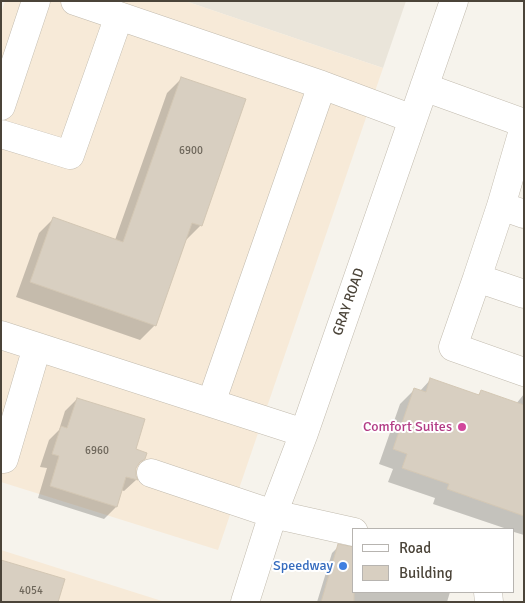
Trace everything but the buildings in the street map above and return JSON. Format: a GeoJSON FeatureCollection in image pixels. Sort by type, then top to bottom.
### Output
{"type":"FeatureCollection","features":[{"type":"Feature","properties":{"kind":"street"},"geometry":{"type":"LineString","coordinates":[[1,106],[36,1]]}},
{"type":"Feature","properties":{"kind":"street"},"geometry":{"type":"LineString","coordinates":[[76,1],[322,85],[413,119]]}},
{"type":"Feature","properties":{"kind":"street","name":"GRAY ROAD"},"geometry":{"type":"LineString","coordinates":[[247,601],[273,514],[304,433],[454,1]]}},
{"type":"Feature","properties":{"kind":"street"},"geometry":{"type":"LineString","coordinates":[[1,134],[70,155],[120,16]]}},
{"type":"Feature","properties":{"kind":"street"},"geometry":{"type":"LineString","coordinates":[[211,403],[322,85]]}},
{"type":"Feature","properties":{"kind":"street"},"geometry":{"type":"LineString","coordinates":[[424,87],[524,125],[513,210],[477,278],[453,347],[524,372]]}},
{"type":"Feature","properties":{"kind":"street"},"geometry":{"type":"LineString","coordinates":[[477,278],[524,294]]}},
{"type":"Feature","properties":{"kind":"street"},"geometry":{"type":"LineString","coordinates":[[1,335],[304,433]]}},
{"type":"Feature","properties":{"kind":"street"},"geometry":{"type":"LineString","coordinates":[[4,459],[37,346]]}},
{"type":"Feature","properties":{"kind":"street"},"geometry":{"type":"LineString","coordinates":[[150,473],[273,514],[352,532]]}},
{"type":"Feature","properties":{"kind":"shaded area"},"geometry":{"type":"Polygon","coordinates":[[[5,1],[185,1],[383,68],[218,550],[1,482],[1,14],[5,1]]]}},
{"type":"Feature","properties":{"kind":"shaded area"},"geometry":{"type":"Polygon","coordinates":[[[185,1],[406,1],[383,68],[185,1]]]}},
{"type":"Feature","properties":{"kind":"shaded area"},"geometry":{"type":"Polygon","coordinates":[[[1,550],[165,602],[1,602],[1,550]]]}},
{"type":"Feature","properties":{"kind":"place","name":"Comfort Suites"},"geometry":{"type":"Point","coordinates":[462,427]}},
{"type":"Feature","properties":{"kind":"place","name":"Speedway"},"geometry":{"type":"Point","coordinates":[343,566]}}]}
